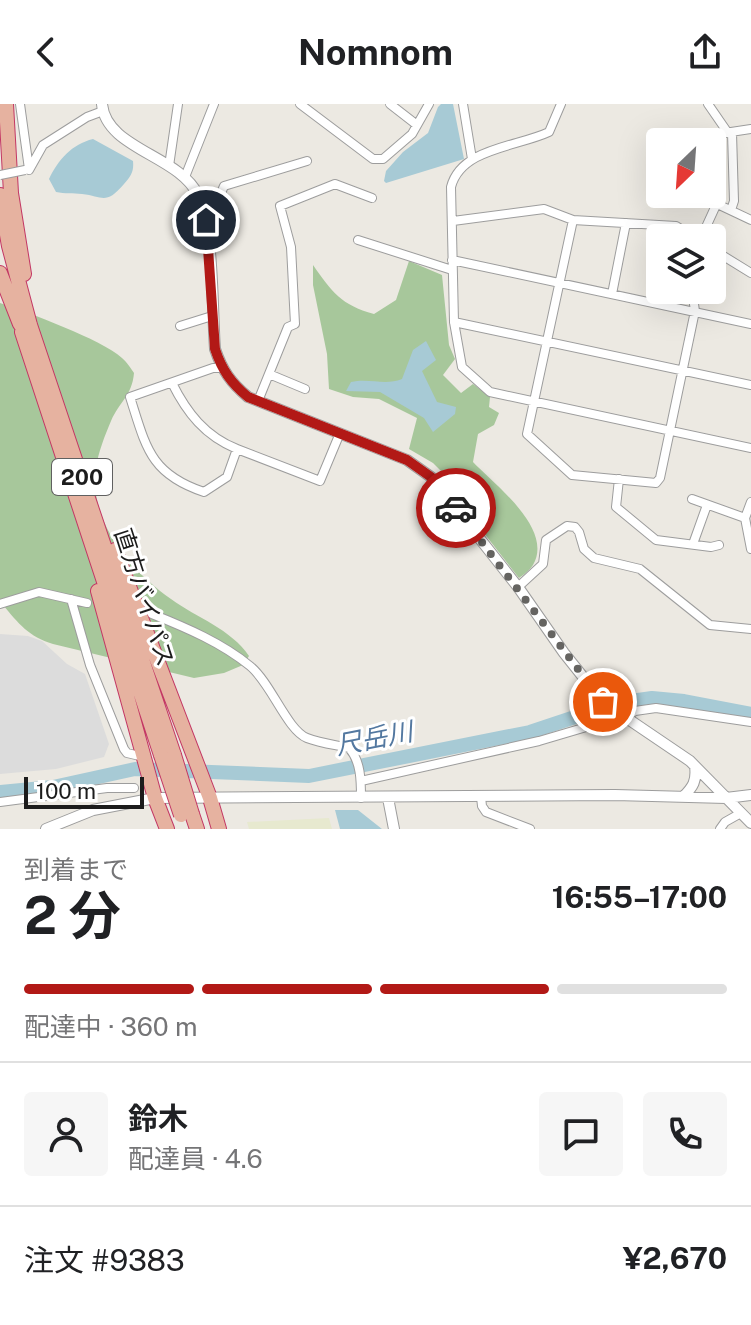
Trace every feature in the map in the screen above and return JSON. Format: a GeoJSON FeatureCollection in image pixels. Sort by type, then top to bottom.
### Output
{"type":"FeatureCollection","features":[{"type":"Feature","properties":{"kind":"highway"},"geometry":{"type":"LineString","coordinates":[[6,104],[11,193],[23,260],[25,324]]}},
{"type":"Feature","properties":{"kind":"highway","name":"直方バイパス"},"geometry":{"type":"LineString","coordinates":[[0,195],[25,324]]}},
{"type":"Feature","properties":{"kind":"highway","name":"直方バイパス"},"geometry":{"type":"LineString","coordinates":[[0,242],[168,755],[186,819],[197,829]]}},
{"type":"Feature","properties":{"kind":"highway"},"geometry":{"type":"LineString","coordinates":[[0,273],[25,324]]}},
{"type":"Feature","properties":{"kind":"highway"},"geometry":{"type":"LineString","coordinates":[[68,454],[144,757],[167,829]]}},
{"type":"Feature","properties":{"kind":"highway"},"geometry":{"type":"LineString","coordinates":[[68,454],[128,581],[219,829]]}},
{"type":"Feature","properties":{"kind":"street"},"geometry":{"type":"LineString","coordinates":[[20,104],[27,170]]}},
{"type":"Feature","properties":{"kind":"street"},"geometry":{"type":"LineString","coordinates":[[169,166],[178,104]]}},
{"type":"Feature","properties":{"kind":"street"},"geometry":{"type":"LineString","coordinates":[[185,177],[214,104]]}},
{"type":"Feature","properties":{"kind":"street"},"geometry":{"type":"LineString","coordinates":[[300,104],[373,159],[383,159],[404,143],[429,104]]}},
{"type":"Feature","properties":{"kind":"street"},"geometry":{"type":"LineString","coordinates":[[390,104],[417,125]]}},
{"type":"Feature","properties":{"kind":"street"},"geometry":{"type":"LineString","coordinates":[[463,104],[472,159]]}},
{"type":"Feature","properties":{"kind":"street"},"geometry":{"type":"LineString","coordinates":[[561,104],[549,132],[472,159],[459,169],[453,179],[454,322],[462,367],[490,392],[751,448]]}},
{"type":"Feature","properties":{"kind":"street"},"geometry":{"type":"LineString","coordinates":[[708,104],[730,133],[734,201],[731,210]]}},
{"type":"Feature","properties":{"kind":"street"},"geometry":{"type":"LineString","coordinates":[[0,175],[27,170],[43,145],[102,108],[109,124],[126,139],[185,177],[197,193],[206,220],[215,349],[221,368],[231,383],[248,397],[407,460],[431,477],[603,702],[661,739],[695,766],[751,823]]}},
{"type":"Feature","properties":{"kind":"street"},"geometry":{"type":"LineString","coordinates":[[726,134],[751,129]]}},
{"type":"Feature","properties":{"kind":"street"},"geometry":{"type":"LineString","coordinates":[[202,206],[216,205],[224,186],[307,161]]}},
{"type":"Feature","properties":{"kind":"street"},"geometry":{"type":"LineString","coordinates":[[258,401],[288,327],[295,324],[291,247],[280,206],[335,184],[372,198]]}},
{"type":"Feature","properties":{"kind":"street"},"geometry":{"type":"LineString","coordinates":[[726,208],[751,220]]}},
{"type":"Feature","properties":{"kind":"street"},"geometry":{"type":"LineString","coordinates":[[453,221],[544,209],[573,220],[646,224]]}},
{"type":"Feature","properties":{"kind":"street"},"geometry":{"type":"LineString","coordinates":[[573,220],[527,434],[572,475],[656,483],[660,478],[694,304]]}},
{"type":"Feature","properties":{"kind":"street"},"geometry":{"type":"LineString","coordinates":[[612,294],[626,223]]}},
{"type":"Feature","properties":{"kind":"street"},"geometry":{"type":"LineString","coordinates":[[358,240],[452,270]]}},
{"type":"Feature","properties":{"kind":"street"},"geometry":{"type":"LineString","coordinates":[[726,257],[751,272]]}},
{"type":"Feature","properties":{"kind":"street"},"geometry":{"type":"LineString","coordinates":[[452,260],[751,324]]}},
{"type":"Feature","properties":{"kind":"street"},"geometry":{"type":"LineString","coordinates":[[180,326],[212,316]]}},
{"type":"Feature","properties":{"kind":"street"},"geometry":{"type":"LineString","coordinates":[[454,322],[751,385]]}},
{"type":"Feature","properties":{"kind":"street"},"geometry":{"type":"LineString","coordinates":[[221,368],[213,368],[130,397],[144,441],[164,471],[180,484],[204,492],[227,477],[237,449]]}},
{"type":"Feature","properties":{"kind":"street"},"geometry":{"type":"LineString","coordinates":[[269,374],[305,389]]}},
{"type":"Feature","properties":{"kind":"street"},"geometry":{"type":"LineString","coordinates":[[172,383],[182,404],[203,429],[222,443],[320,481],[340,433]]}},
{"type":"Feature","properties":{"kind":"street"},"geometry":{"type":"LineString","coordinates":[[619,479],[616,507],[656,540],[711,547],[719,545]]}},
{"type":"Feature","properties":{"kind":"street"},"geometry":{"type":"LineString","coordinates":[[692,499],[745,518]]}},
{"type":"Feature","properties":{"kind":"street"},"geometry":{"type":"LineString","coordinates":[[751,502],[745,518],[751,549]]}},
{"type":"Feature","properties":{"kind":"street"},"geometry":{"type":"LineString","coordinates":[[693,544],[707,505]]}},
{"type":"Feature","properties":{"kind":"street"},"geometry":{"type":"LineString","coordinates":[[518,587],[543,564],[546,540],[567,526],[575,527],[584,549],[594,558],[640,569],[710,625],[751,629]]}},
{"type":"Feature","properties":{"kind":"street"},"geometry":{"type":"LineString","coordinates":[[0,604],[39,592],[87,603]]}},
{"type":"Feature","properties":{"kind":"street"},"geometry":{"type":"LineString","coordinates":[[71,599],[90,665],[124,749],[127,753],[144,757]]}},
{"type":"Feature","properties":{"kind":"street"},"geometry":{"type":"LineString","coordinates":[[152,614],[208,639],[250,666],[265,681],[298,732],[307,738],[354,751],[361,781],[361,798]]}},
{"type":"Feature","properties":{"kind":"street"},"geometry":{"type":"LineString","coordinates":[[361,781],[539,741],[635,711],[656,708],[751,722]]}},
{"type":"Feature","properties":{"kind":"street"},"geometry":{"type":"LineString","coordinates":[[683,797],[694,786],[695,766]]}},
{"type":"Feature","properties":{"kind":"street"},"geometry":{"type":"LineString","coordinates":[[0,802],[107,788],[134,788]]}},
{"type":"Feature","properties":{"kind":"street"},"geometry":{"type":"LineString","coordinates":[[46,829],[93,810],[155,798],[615,795],[726,798],[751,795]]}},
{"type":"Feature","properties":{"kind":"street"},"geometry":{"type":"LineString","coordinates":[[481,797],[486,812],[530,829]]}},
{"type":"Feature","properties":{"kind":"street"},"geometry":{"type":"LineString","coordinates":[[388,798],[394,829]]}},
{"type":"Feature","properties":{"kind":"street"},"geometry":{"type":"LineString","coordinates":[[720,829],[725,822],[741,813]]}},
{"type":"Feature","properties":{"kind":"green space"},"geometry":{"type":"Polygon","coordinates":[[[409,261],[442,275],[449,345],[455,359],[443,375],[461,393],[473,384],[490,397],[489,407],[499,413],[494,425],[478,434],[473,462],[519,509],[536,537],[537,551],[533,565],[519,578],[473,519],[454,484],[433,463],[409,449],[417,418],[379,399],[353,397],[329,389],[327,354],[313,285],[313,265],[338,296],[374,314],[396,300],[409,261]]]}},
{"type":"Feature","properties":{"kind":"green space"},"geometry":{"type":"Polygon","coordinates":[[[0,303],[98,343],[122,358],[134,373],[131,388],[111,421],[98,456],[95,488],[99,507],[116,543],[141,574],[171,599],[233,638],[249,656],[243,665],[224,673],[194,678],[53,644],[25,629],[0,601],[0,303]]]}},
{"type":"Feature","properties":{"kind":"green space"},"geometry":{"type":"Polygon","coordinates":[[[329,818],[332,829],[249,829],[247,822],[329,818]]]}},
{"type":"Feature","properties":{"kind":"shaded area"},"geometry":{"type":"Polygon","coordinates":[[[0,634],[28,636],[42,641],[67,664],[85,674],[109,744],[104,757],[56,769],[0,774],[0,634]]]}},
{"type":"Feature","properties":{"kind":"water"},"geometry":{"type":"Polygon","coordinates":[[[441,104],[453,104],[464,159],[386,183],[386,171],[403,152],[428,133],[441,104]]]}},
{"type":"Feature","properties":{"kind":"water"},"geometry":{"type":"Polygon","coordinates":[[[93,139],[133,161],[128,179],[118,191],[104,198],[56,192],[49,179],[57,165],[72,149],[93,139]]]}},
{"type":"Feature","properties":{"kind":"water"},"geometry":{"type":"Polygon","coordinates":[[[426,341],[436,360],[422,371],[437,402],[456,407],[455,414],[433,432],[424,418],[380,392],[346,391],[351,382],[402,379],[413,350],[426,341]]]}},
{"type":"Feature","properties":{"kind":"water"},"geometry":{"type":"Polygon","coordinates":[[[335,810],[358,810],[382,829],[340,829],[335,810]]]}},
{"type":"Feature","properties":{"kind":"waterway","name":"尺岳川"},"geometry":{"type":"LineString","coordinates":[[0,792],[53,787],[135,769],[309,776],[530,732],[617,703],[652,698],[751,714]]}},
{"type":"Feature","properties":{"kind":"way so far"},"geometry":{"type":"LineString","coordinates":[[456,508],[603,702]]}},
{"type":"Feature","properties":{"kind":"route"},"geometry":{"type":"LineString","coordinates":[[206,220],[215,349],[221,368],[231,383],[248,397],[407,460],[431,477],[456,508]]}}]}
